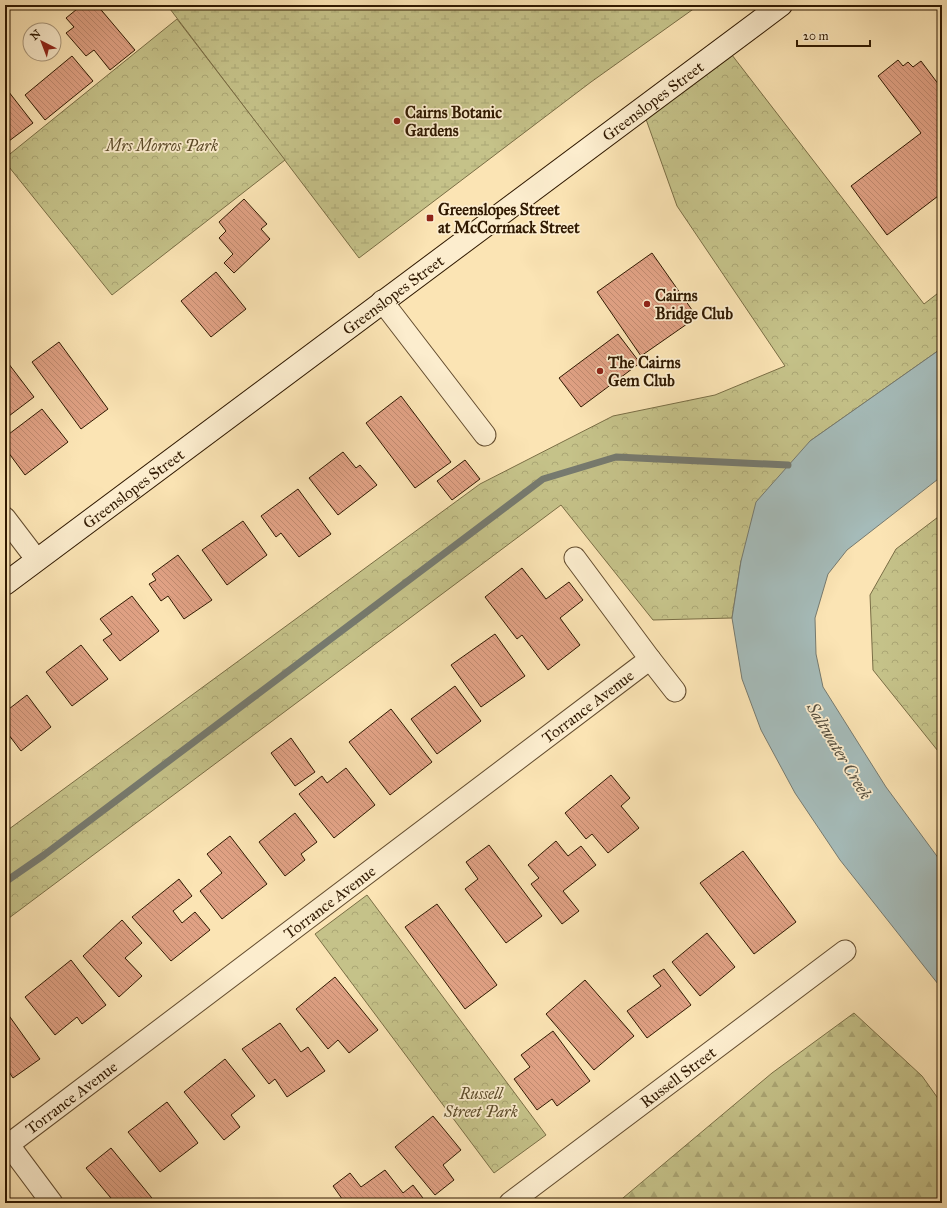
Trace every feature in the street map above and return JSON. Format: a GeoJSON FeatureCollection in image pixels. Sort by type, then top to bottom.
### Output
{"type":"FeatureCollection","features":[{"type":"Feature","properties":{"kind":"street","name":"Greenslopes Street"},"geometry":{"type":"LineString","coordinates":[[5,584],[382,301],[781,5]]}},
{"type":"Feature","properties":{"kind":"street"},"geometry":{"type":"LineString","coordinates":[[382,301],[485,435]]}},
{"type":"Feature","properties":{"kind":"street"},"geometry":{"type":"LineString","coordinates":[[5,518],[37,560]]}},
{"type":"Feature","properties":{"kind":"street","name":"Torrance Avenue"},"geometry":{"type":"LineString","coordinates":[[575,558],[675,691]]}},
{"type":"Feature","properties":{"kind":"street","name":"Torrance Avenue"},"geometry":{"type":"LineString","coordinates":[[7,1142],[650,659]]}},
{"type":"Feature","properties":{"kind":"street","name":"Russell Street"},"geometry":{"type":"LineString","coordinates":[[510,1203],[846,951]]}},
{"type":"Feature","properties":{"kind":"street"},"geometry":{"type":"LineString","coordinates":[[7,1142],[52,1203]]}},
{"type":"Feature","properties":{"kind":"green space","name":"Cairns Botanic Gardens"},"geometry":{"type":"Polygon","coordinates":[[[167,5],[699,5],[591,82],[359,258],[167,5]]]}},
{"type":"Feature","properties":{"kind":"green space","name":"Mrs Morros Park"},"geometry":{"type":"Polygon","coordinates":[[[177,19],[285,160],[112,295],[5,162],[5,158],[177,19]]]}},
{"type":"Feature","properties":{"kind":"green space"},"geometry":{"type":"Polygon","coordinates":[[[725,46],[924,304],[942,290],[942,348],[810,441],[741,561],[732,618],[653,620],[561,505],[5,921],[5,832],[480,484],[613,416],[715,395],[785,366],[677,206],[642,108],[725,46]]]}},
{"type":"Feature","properties":{"kind":"green space"},"geometry":{"type":"Polygon","coordinates":[[[942,514],[942,756],[873,670],[870,595],[896,549],[942,514]]]}},
{"type":"Feature","properties":{"kind":"green space","name":"Russell Street Park"},"geometry":{"type":"Polygon","coordinates":[[[367,895],[546,1135],[494,1173],[315,934],[367,895]]]}},
{"type":"Feature","properties":{"kind":"green space"},"geometry":{"type":"Polygon","coordinates":[[[854,1013],[922,1076],[942,1104],[942,1203],[617,1203],[772,1073],[854,1013]]]}},
{"type":"Feature","properties":{"kind":"water","name":"Saltwater Creek"},"geometry":{"type":"Polygon","coordinates":[[[942,348],[942,476],[847,550],[828,574],[815,618],[816,654],[823,687],[886,787],[942,863],[942,989],[840,860],[795,793],[761,730],[742,679],[732,618],[741,561],[756,502],[810,441],[942,348]]]}},
{"type":"Feature","properties":{"kind":"building"},"geometry":{"type":"Polygon","coordinates":[[[82,5],[97,5],[135,50],[110,70],[94,50],[86,56],[66,33],[74,27],[66,18],[82,5]]]}},
{"type":"Feature","properties":{"kind":"building"},"geometry":{"type":"Polygon","coordinates":[[[72,56],[93,81],[45,120],[25,95],[72,56]]]}},
{"type":"Feature","properties":{"kind":"building"},"geometry":{"type":"Polygon","coordinates":[[[898,60],[903,66],[908,62],[913,67],[921,61],[942,89],[942,193],[887,235],[851,186],[921,133],[878,76],[898,60]]]}},
{"type":"Feature","properties":{"kind":"building"},"geometry":{"type":"Polygon","coordinates":[[[5,87],[33,123],[5,144],[5,87]]]}},
{"type":"Feature","properties":{"kind":"building"},"geometry":{"type":"Polygon","coordinates":[[[244,199],[267,224],[261,229],[270,239],[234,273],[224,263],[233,254],[219,238],[226,231],[219,222],[244,199]]]}},
{"type":"Feature","properties":{"kind":"building","name":"Cairns Bridge Club"},"geometry":{"type":"Polygon","coordinates":[[[652,253],[697,317],[641,356],[597,292],[652,253]]]}},
{"type":"Feature","properties":{"kind":"building"},"geometry":{"type":"Polygon","coordinates":[[[216,272],[246,309],[211,337],[181,301],[216,272]]]}},
{"type":"Feature","properties":{"kind":"building","name":"The Cairns Gem Club"},"geometry":{"type":"Polygon","coordinates":[[[618,334],[640,363],[581,407],[559,378],[618,334]]]}},
{"type":"Feature","properties":{"kind":"building"},"geometry":{"type":"Polygon","coordinates":[[[59,342],[108,409],[81,429],[32,362],[59,342]]]}},
{"type":"Feature","properties":{"kind":"building"},"geometry":{"type":"Polygon","coordinates":[[[5,359],[34,397],[5,419],[5,359]]]}},
{"type":"Feature","properties":{"kind":"building"},"geometry":{"type":"Polygon","coordinates":[[[401,396],[451,462],[415,488],[366,423],[401,396]]]}},
{"type":"Feature","properties":{"kind":"building"},"geometry":{"type":"Polygon","coordinates":[[[42,409],[68,442],[25,475],[5,448],[5,437],[42,409]]]}},
{"type":"Feature","properties":{"kind":"building"},"geometry":{"type":"Polygon","coordinates":[[[343,452],[356,468],[360,465],[377,485],[338,515],[309,478],[343,452]]]}},
{"type":"Feature","properties":{"kind":"building"},"geometry":{"type":"Polygon","coordinates":[[[465,460],[480,479],[452,500],[437,481],[465,460]]]}},
{"type":"Feature","properties":{"kind":"building"},"geometry":{"type":"Polygon","coordinates":[[[298,489],[331,534],[299,557],[281,533],[276,537],[261,516],[298,489]]]}},
{"type":"Feature","properties":{"kind":"building"},"geometry":{"type":"Polygon","coordinates":[[[243,521],[267,555],[227,585],[202,550],[243,521]]]}},
{"type":"Feature","properties":{"kind":"building"},"geometry":{"type":"Polygon","coordinates":[[[178,555],[212,600],[184,619],[168,596],[161,601],[149,584],[156,580],[152,574],[178,555]]]}},
{"type":"Feature","properties":{"kind":"building"},"geometry":{"type":"Polygon","coordinates":[[[522,568],[546,599],[569,582],[583,600],[560,618],[580,645],[548,670],[522,635],[517,639],[485,597],[522,568]]]}},
{"type":"Feature","properties":{"kind":"building"},"geometry":{"type":"Polygon","coordinates":[[[132,596],[159,631],[120,661],[103,640],[112,634],[100,619],[132,596]]]}},
{"type":"Feature","properties":{"kind":"building"},"geometry":{"type":"Polygon","coordinates":[[[495,634],[525,676],[481,707],[451,665],[495,634]]]}},
{"type":"Feature","properties":{"kind":"building"},"geometry":{"type":"Polygon","coordinates":[[[81,645],[108,679],[72,706],[46,672],[81,645]]]}},
{"type":"Feature","properties":{"kind":"building"},"geometry":{"type":"Polygon","coordinates":[[[455,686],[481,721],[437,754],[411,719],[455,686]]]}},
{"type":"Feature","properties":{"kind":"building"},"geometry":{"type":"Polygon","coordinates":[[[27,695],[51,727],[21,751],[5,730],[5,712],[27,695]]]}},
{"type":"Feature","properties":{"kind":"building"},"geometry":{"type":"Polygon","coordinates":[[[391,709],[432,762],[390,795],[349,742],[391,709]]]}},
{"type":"Feature","properties":{"kind":"building"},"geometry":{"type":"Polygon","coordinates":[[[291,738],[315,772],[295,786],[271,753],[291,738]]]}},
{"type":"Feature","properties":{"kind":"building"},"geometry":{"type":"Polygon","coordinates":[[[346,768],[375,805],[334,838],[299,794],[322,776],[327,783],[346,768]]]}},
{"type":"Feature","properties":{"kind":"building"},"geometry":{"type":"Polygon","coordinates":[[[611,775],[630,798],[621,806],[639,828],[608,853],[592,834],[586,839],[565,813],[611,775]]]}},
{"type":"Feature","properties":{"kind":"building"},"geometry":{"type":"Polygon","coordinates":[[[295,813],[317,842],[301,854],[305,860],[285,876],[259,842],[295,813]]]}},
{"type":"Feature","properties":{"kind":"building"},"geometry":{"type":"Polygon","coordinates":[[[230,836],[267,884],[222,919],[200,891],[222,873],[207,854],[230,836]]]}},
{"type":"Feature","properties":{"kind":"building"},"geometry":{"type":"Polygon","coordinates":[[[556,841],[568,856],[581,846],[596,865],[563,891],[579,911],[562,924],[531,884],[539,878],[528,865],[556,841]]]}},
{"type":"Feature","properties":{"kind":"building"},"geometry":{"type":"Polygon","coordinates":[[[489,845],[542,916],[506,943],[465,889],[478,879],[466,862],[489,845]]]}},
{"type":"Feature","properties":{"kind":"building"},"geometry":{"type":"Polygon","coordinates":[[[743,851],[796,922],[754,954],[700,883],[743,851]]]}},
{"type":"Feature","properties":{"kind":"building"},"geometry":{"type":"Polygon","coordinates":[[[179,879],[192,896],[173,911],[182,923],[195,912],[210,930],[171,961],[132,917],[179,879]]]}},
{"type":"Feature","properties":{"kind":"building"},"geometry":{"type":"Polygon","coordinates":[[[437,904],[497,985],[465,1009],[405,927],[437,904]]]}},
{"type":"Feature","properties":{"kind":"building"},"geometry":{"type":"Polygon","coordinates":[[[122,920],[142,943],[125,958],[142,976],[119,997],[83,956],[122,920]]]}},
{"type":"Feature","properties":{"kind":"building"},"geometry":{"type":"Polygon","coordinates":[[[707,933],[735,967],[700,996],[672,962],[707,933]]]}},
{"type":"Feature","properties":{"kind":"building"},"geometry":{"type":"Polygon","coordinates":[[[71,960],[106,1005],[82,1024],[77,1017],[55,1035],[25,997],[71,960]]]}},
{"type":"Feature","properties":{"kind":"building"},"geometry":{"type":"Polygon","coordinates":[[[664,969],[691,1005],[647,1038],[627,1011],[661,986],[653,976],[664,969]]]}},
{"type":"Feature","properties":{"kind":"building"},"geometry":{"type":"Polygon","coordinates":[[[335,977],[378,1030],[349,1053],[338,1040],[328,1049],[296,1009],[335,977]]]}},
{"type":"Feature","properties":{"kind":"building"},"geometry":{"type":"Polygon","coordinates":[[[585,980],[634,1036],[594,1070],[546,1014],[585,980]]]}},
{"type":"Feature","properties":{"kind":"building"},"geometry":{"type":"Polygon","coordinates":[[[5,1010],[40,1059],[13,1078],[5,1066],[5,1010]]]}},
{"type":"Feature","properties":{"kind":"building"},"geometry":{"type":"Polygon","coordinates":[[[280,1023],[301,1052],[308,1047],[325,1071],[287,1097],[275,1079],[269,1084],[242,1049],[280,1023]]]}},
{"type":"Feature","properties":{"kind":"building"},"geometry":{"type":"Polygon","coordinates":[[[553,1031],[590,1081],[557,1106],[552,1099],[537,1110],[514,1079],[530,1067],[521,1055],[553,1031]]]}},
{"type":"Feature","properties":{"kind":"building"},"geometry":{"type":"Polygon","coordinates":[[[225,1059],[255,1096],[231,1115],[240,1127],[224,1140],[184,1092],[225,1059]]]}},
{"type":"Feature","properties":{"kind":"building"},"geometry":{"type":"Polygon","coordinates":[[[167,1102],[198,1143],[160,1172],[128,1132],[167,1102]]]}},
{"type":"Feature","properties":{"kind":"building"},"geometry":{"type":"Polygon","coordinates":[[[433,1116],[461,1150],[443,1165],[454,1180],[435,1195],[395,1147],[433,1116]]]}},
{"type":"Feature","properties":{"kind":"building"},"geometry":{"type":"Polygon","coordinates":[[[111,1148],[156,1203],[115,1203],[86,1168],[111,1148]]]}},
{"type":"Feature","properties":{"kind":"building"},"geometry":{"type":"Polygon","coordinates":[[[385,1170],[403,1193],[413,1185],[426,1202],[345,1203],[333,1186],[350,1173],[361,1187],[385,1170]]]}},
{"type":"Feature","properties":{"kind":"waterway"},"geometry":{"type":"LineString","coordinates":[[5,882],[44,855],[543,479],[616,457],[788,465]]}},
{"type":"Feature","properties":{"kind":"place","name":"Cairns Botanic Gardens"},"geometry":{"type":"Point","coordinates":[397,121]}},
{"type":"Feature","properties":{"kind":"place","name":"Greenslopes Street at McCormack Street"},"geometry":{"type":"Point","coordinates":[430,218]}},
{"type":"Feature","properties":{"kind":"place","name":"Cairns Bridge Club"},"geometry":{"type":"Point","coordinates":[647,304]}},
{"type":"Feature","properties":{"kind":"place","name":"The Cairns Gem Club"},"geometry":{"type":"Point","coordinates":[600,371]}}]}
